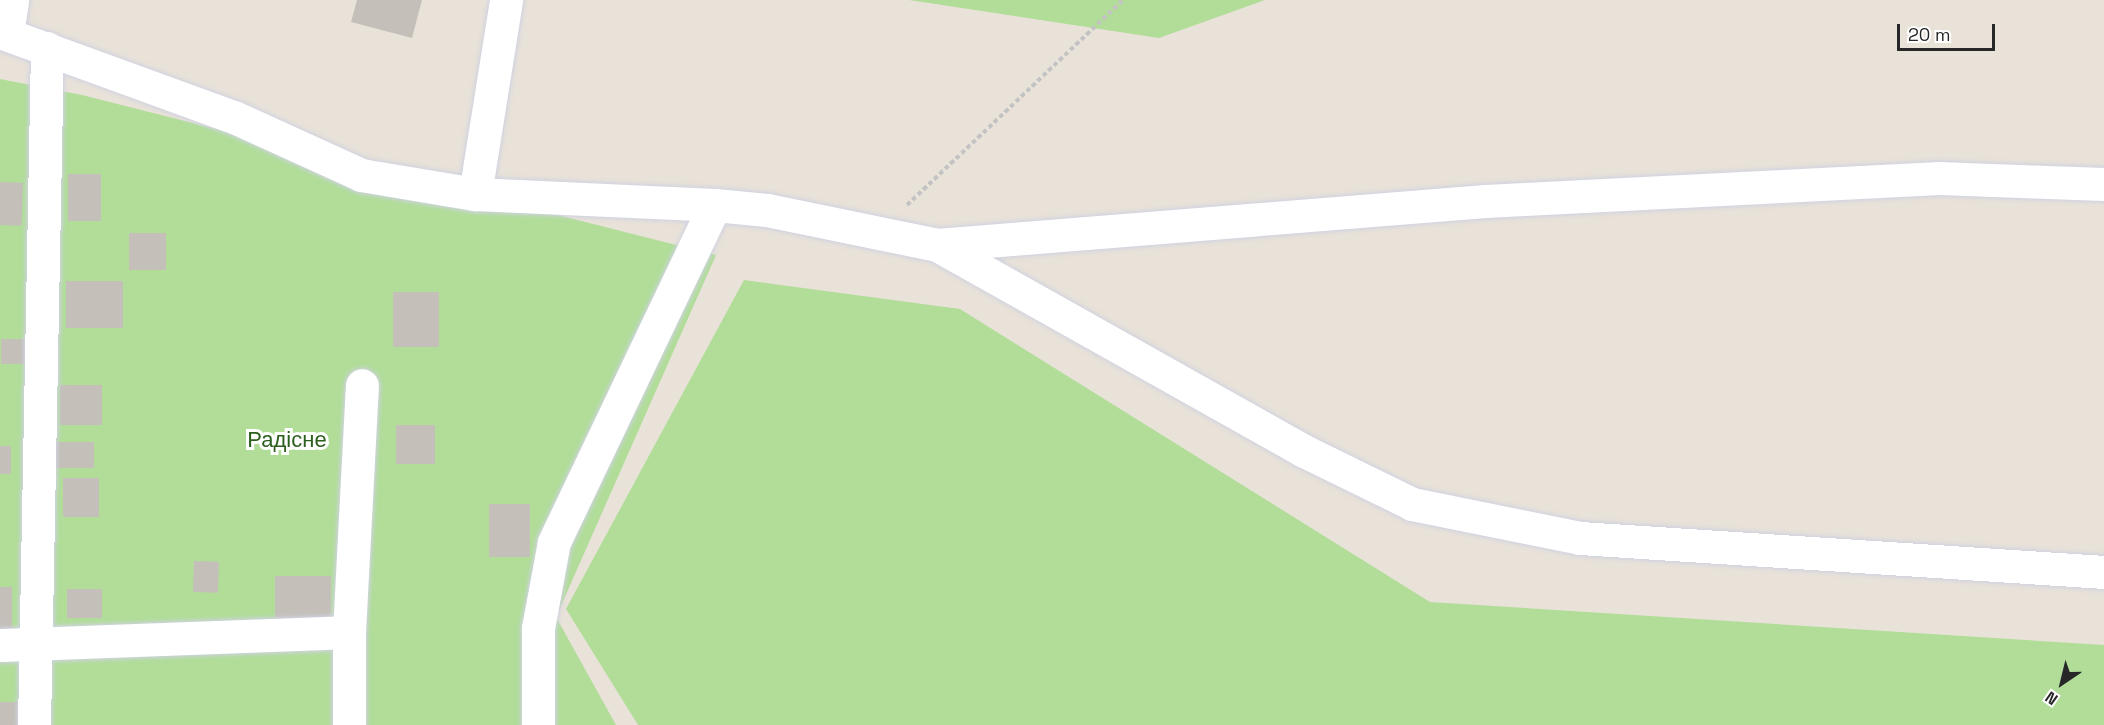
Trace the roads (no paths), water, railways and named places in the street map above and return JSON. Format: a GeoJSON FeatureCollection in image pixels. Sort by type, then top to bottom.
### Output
{"type":"FeatureCollection","features":[{"type":"Feature","properties":{"kind":"street"},"geometry":{"type":"LineString","coordinates":[[12,0],[4,32],[234,117],[361,175],[475,194],[715,205],[767,210],[938,245],[1533,199],[1939,178],[2104,184]]}},
{"type":"Feature","properties":{"kind":"street"},"geometry":{"type":"LineString","coordinates":[[475,194],[506,0]]}},
{"type":"Feature","properties":{"kind":"street"},"geometry":{"type":"LineString","coordinates":[[34,725],[47,48]]}},
{"type":"Feature","properties":{"kind":"street"},"geometry":{"type":"LineString","coordinates":[[538,725],[538,628],[554,542],[715,205]]}},
{"type":"Feature","properties":{"kind":"street"},"geometry":{"type":"LineString","coordinates":[[938,245],[1304,451],[1412,504],[1580,538],[2104,572]]}},
{"type":"Feature","properties":{"kind":"street"},"geometry":{"type":"LineString","coordinates":[[349,725],[349,632],[362,385]]}},
{"type":"Feature","properties":{"kind":"street"},"geometry":{"type":"LineString","coordinates":[[0,645],[349,632]]}},
{"type":"Feature","properties":{"kind":"park label","name":"Радісне"},"geometry":{"type":"Point","coordinates":[287,440]}}]}
